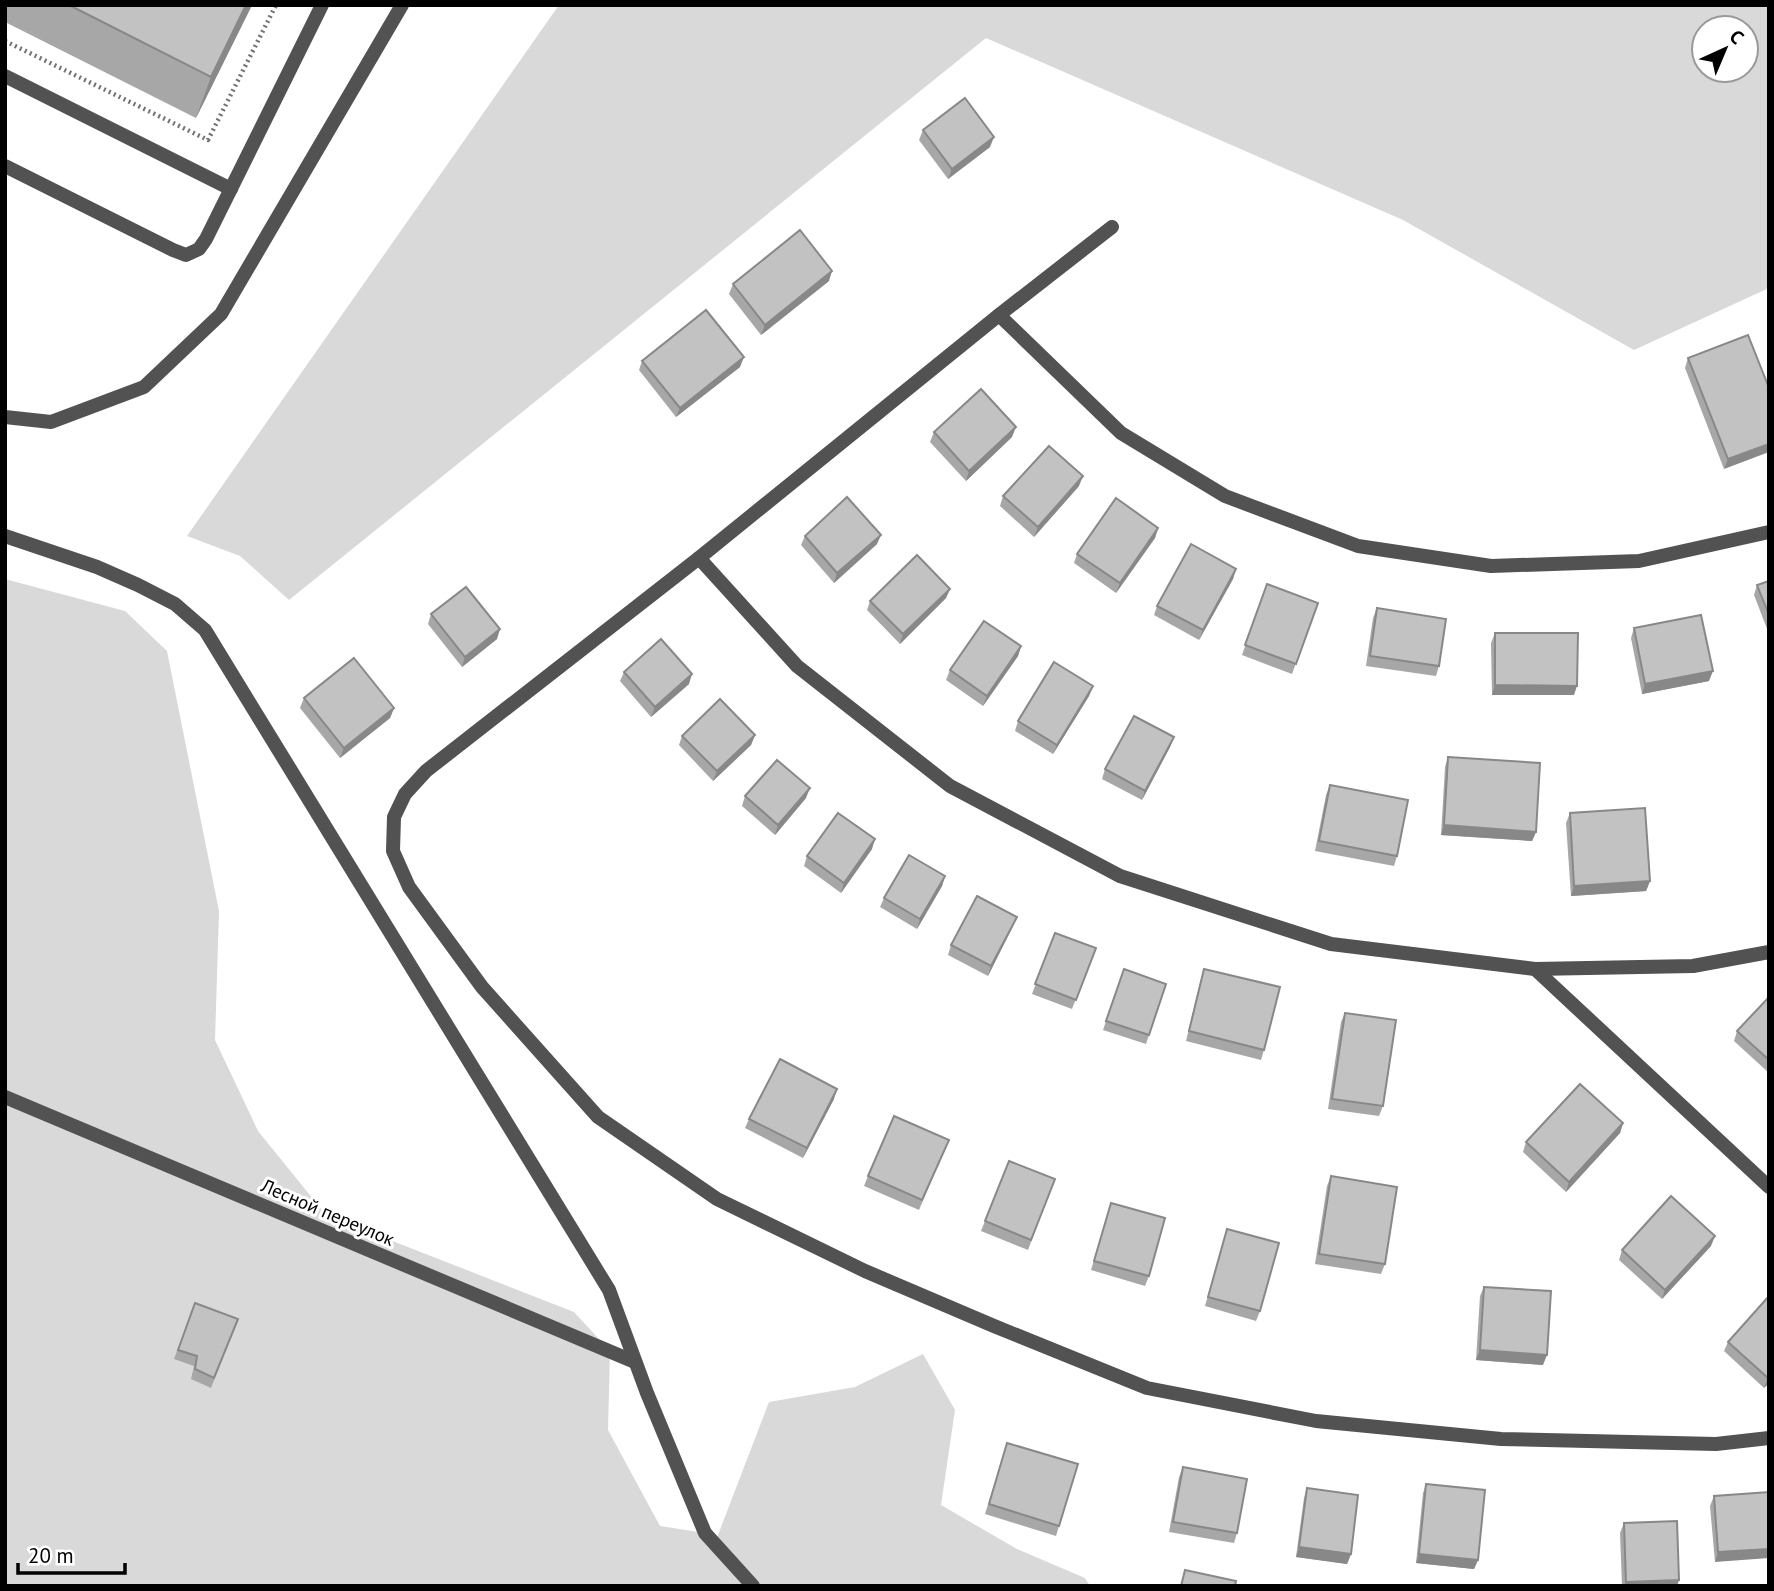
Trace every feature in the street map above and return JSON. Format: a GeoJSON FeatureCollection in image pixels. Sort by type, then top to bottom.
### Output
{"type":"FeatureCollection","features":[{"type":"Feature","properties":{"kind":"street"},"geometry":{"type":"LineString","coordinates":[[5,166],[173,250],[186,255],[199,249],[322,5]]}},
{"type":"Feature","properties":{"kind":"street"},"geometry":{"type":"LineString","coordinates":[[5,417],[51,422],[144,387],[220,314],[402,5]]}},
{"type":"Feature","properties":{"kind":"street"},"geometry":{"type":"LineString","coordinates":[[5,76],[231,189]]}},
{"type":"Feature","properties":{"kind":"street"},"geometry":{"type":"LineString","coordinates":[[1112,227],[699,558],[426,771],[405,794],[394,817],[393,851],[409,887],[482,987],[598,1117],[717,1199],[865,1271],[1147,1388],[1316,1421],[1501,1439],[1716,1444],[1769,1438]]}},
{"type":"Feature","properties":{"kind":"street"},"geometry":{"type":"LineString","coordinates":[[999,316],[1121,433],[1225,496],[1358,546],[1492,566],[1639,561],[1769,532]]}},
{"type":"Feature","properties":{"kind":"street"},"geometry":{"type":"LineString","coordinates":[[5,536],[97,567],[138,585],[174,604],[205,630],[609,1290],[635,1362],[705,1533],[753,1586]]}},
{"type":"Feature","properties":{"kind":"street"},"geometry":{"type":"LineString","coordinates":[[699,558],[797,666],[950,786],[1120,877],[1332,944],[1535,969],[1693,966],[1769,952]]}},
{"type":"Feature","properties":{"kind":"street"},"geometry":{"type":"LineString","coordinates":[[1535,969],[1769,1187]]}},
{"type":"Feature","properties":{"kind":"street","name":"Лесной переулок"},"geometry":{"type":"LineString","coordinates":[[5,1097],[635,1362]]}},
{"type":"Feature","properties":{"kind":"path"},"geometry":{"type":"LineString","coordinates":[[5,41],[208,140],[276,5]]}},
{"type":"Feature","properties":{"kind":"shaded area"},"geometry":{"type":"Polygon","coordinates":[[[559,5],[1769,5],[1769,288],[1634,350],[1403,220],[986,38],[289,600],[240,556],[187,536],[559,5]]]}},
{"type":"Feature","properties":{"kind":"shaded area"},"geometry":{"type":"Polygon","coordinates":[[[5,579],[125,611],[167,651],[219,911],[215,1040],[258,1131],[326,1215],[574,1312],[610,1351],[608,1430],[660,1526],[705,1533],[713,1548],[769,1402],[855,1387],[923,1354],[955,1410],[941,1505],[1017,1549],[1085,1578],[1090,1586],[5,1586],[5,579]]]}},
{"type":"Feature","properties":{"kind":"building"},"geometry":{"type":"Polygon","coordinates":[[[69,5],[246,5],[211,77],[69,5]]]}},
{"type":"Feature","properties":{"kind":"building"},"geometry":{"type":"Polygon","coordinates":[[[965,98],[994,137],[952,169],[923,130],[965,98]]]}},
{"type":"Feature","properties":{"kind":"building"},"geometry":{"type":"Polygon","coordinates":[[[800,230],[832,271],[765,325],[733,284],[800,230]]]}},
{"type":"Feature","properties":{"kind":"building"},"geometry":{"type":"Polygon","coordinates":[[[706,310],[744,357],[680,408],[642,361],[706,310]]]}},
{"type":"Feature","properties":{"kind":"building"},"geometry":{"type":"Polygon","coordinates":[[[1748,335],[1769,388],[1769,444],[1728,459],[1688,358],[1748,335]]]}},
{"type":"Feature","properties":{"kind":"building"},"geometry":{"type":"Polygon","coordinates":[[[981,389],[1016,427],[969,471],[934,432],[981,389]]]}},
{"type":"Feature","properties":{"kind":"building"},"geometry":{"type":"Polygon","coordinates":[[[1049,446],[1083,476],[1038,527],[1003,496],[1049,446]]]}},
{"type":"Feature","properties":{"kind":"building"},"geometry":{"type":"Polygon","coordinates":[[[847,497],[881,535],[837,573],[805,536],[847,497]]]}},
{"type":"Feature","properties":{"kind":"building"},"geometry":{"type":"Polygon","coordinates":[[[1116,498],[1158,528],[1120,583],[1077,554],[1116,498]]]}},
{"type":"Feature","properties":{"kind":"building"},"geometry":{"type":"Polygon","coordinates":[[[1191,544],[1236,569],[1203,630],[1157,606],[1191,544]]]}},
{"type":"Feature","properties":{"kind":"building"},"geometry":{"type":"Polygon","coordinates":[[[917,555],[950,589],[903,634],[870,601],[917,555]]]}},
{"type":"Feature","properties":{"kind":"building"},"geometry":{"type":"Polygon","coordinates":[[[1769,581],[1769,615],[1757,585],[1769,581]]]}},
{"type":"Feature","properties":{"kind":"building"},"geometry":{"type":"Polygon","coordinates":[[[1267,584],[1318,603],[1296,664],[1245,645],[1267,584]]]}},
{"type":"Feature","properties":{"kind":"building"},"geometry":{"type":"Polygon","coordinates":[[[466,587],[500,629],[465,657],[431,614],[466,587]]]}},
{"type":"Feature","properties":{"kind":"building"},"geometry":{"type":"Polygon","coordinates":[[[1377,608],[1446,619],[1439,666],[1370,656],[1377,608]]]}},
{"type":"Feature","properties":{"kind":"building"},"geometry":{"type":"Polygon","coordinates":[[[1701,615],[1713,671],[1645,684],[1634,628],[1701,615]]]}},
{"type":"Feature","properties":{"kind":"building"},"geometry":{"type":"Polygon","coordinates":[[[984,621],[1021,646],[987,696],[950,670],[984,621]]]}},
{"type":"Feature","properties":{"kind":"building"},"geometry":{"type":"Polygon","coordinates":[[[1495,633],[1578,633],[1577,686],[1495,685],[1495,633]]]}},
{"type":"Feature","properties":{"kind":"building"},"geometry":{"type":"Polygon","coordinates":[[[661,639],[692,674],[655,707],[624,672],[661,639]]]}},
{"type":"Feature","properties":{"kind":"building"},"geometry":{"type":"Polygon","coordinates":[[[354,658],[394,708],[344,748],[304,698],[354,658]]]}},
{"type":"Feature","properties":{"kind":"building"},"geometry":{"type":"Polygon","coordinates":[[[1054,662],[1093,686],[1057,745],[1018,721],[1054,662]]]}},
{"type":"Feature","properties":{"kind":"building"},"geometry":{"type":"Polygon","coordinates":[[[720,699],[755,735],[717,771],[682,736],[720,699]]]}},
{"type":"Feature","properties":{"kind":"building"},"geometry":{"type":"Polygon","coordinates":[[[1134,716],[1174,737],[1145,791],[1105,769],[1134,716]]]}},
{"type":"Feature","properties":{"kind":"building"},"geometry":{"type":"Polygon","coordinates":[[[1448,757],[1540,763],[1536,832],[1444,825],[1448,757]]]}},
{"type":"Feature","properties":{"kind":"building"},"geometry":{"type":"Polygon","coordinates":[[[777,760],[810,788],[778,825],[745,796],[777,760]]]}},
{"type":"Feature","properties":{"kind":"building"},"geometry":{"type":"Polygon","coordinates":[[[1330,785],[1408,800],[1397,856],[1319,841],[1330,785]]]}},
{"type":"Feature","properties":{"kind":"building"},"geometry":{"type":"Polygon","coordinates":[[[1645,808],[1650,881],[1574,886],[1570,813],[1645,808]]]}},
{"type":"Feature","properties":{"kind":"building"},"geometry":{"type":"Polygon","coordinates":[[[838,813],[875,839],[844,883],[807,856],[838,813]]]}},
{"type":"Feature","properties":{"kind":"building"},"geometry":{"type":"Polygon","coordinates":[[[909,855],[945,876],[920,919],[884,898],[909,855]]]}},
{"type":"Feature","properties":{"kind":"building"},"geometry":{"type":"Polygon","coordinates":[[[977,896],[1017,917],[991,966],[951,945],[977,896]]]}},
{"type":"Feature","properties":{"kind":"building"},"geometry":{"type":"Polygon","coordinates":[[[1055,933],[1096,948],[1076,1000],[1035,984],[1055,933]]]}},
{"type":"Feature","properties":{"kind":"building"},"geometry":{"type":"Polygon","coordinates":[[[1124,969],[1166,984],[1149,1035],[1106,1021],[1124,969]]]}},
{"type":"Feature","properties":{"kind":"building"},"geometry":{"type":"Polygon","coordinates":[[[1204,969],[1280,987],[1264,1050],[1189,1031],[1204,969]]]}},
{"type":"Feature","properties":{"kind":"building"},"geometry":{"type":"Polygon","coordinates":[[[1769,997],[1769,1060],[1737,1031],[1769,997]]]}},
{"type":"Feature","properties":{"kind":"building"},"geometry":{"type":"Polygon","coordinates":[[[1345,1013],[1396,1020],[1383,1106],[1332,1099],[1345,1013]]]}},
{"type":"Feature","properties":{"kind":"building"},"geometry":{"type":"Polygon","coordinates":[[[780,1059],[837,1089],[807,1148],[749,1119],[780,1059]]]}},
{"type":"Feature","properties":{"kind":"building"},"geometry":{"type":"Polygon","coordinates":[[[1580,1084],[1623,1123],[1569,1182],[1526,1142],[1580,1084]]]}},
{"type":"Feature","properties":{"kind":"building"},"geometry":{"type":"Polygon","coordinates":[[[894,1116],[949,1140],[922,1200],[868,1176],[894,1116]]]}},
{"type":"Feature","properties":{"kind":"building"},"geometry":{"type":"Polygon","coordinates":[[[1009,1161],[1055,1179],[1031,1240],[985,1221],[1009,1161]]]}},
{"type":"Feature","properties":{"kind":"building"},"geometry":{"type":"Polygon","coordinates":[[[1331,1176],[1397,1187],[1385,1264],[1319,1254],[1331,1176]]]}},
{"type":"Feature","properties":{"kind":"building"},"geometry":{"type":"Polygon","coordinates":[[[1671,1196],[1715,1236],[1665,1290],[1622,1250],[1671,1196]]]}},
{"type":"Feature","properties":{"kind":"building"},"geometry":{"type":"Polygon","coordinates":[[[1111,1203],[1165,1218],[1149,1276],[1094,1261],[1111,1203]]]}},
{"type":"Feature","properties":{"kind":"building"},"geometry":{"type":"Polygon","coordinates":[[[1227,1229],[1279,1243],[1260,1311],[1208,1297],[1227,1229]]]}},
{"type":"Feature","properties":{"kind":"building"},"geometry":{"type":"Polygon","coordinates":[[[1484,1287],[1551,1291],[1547,1355],[1480,1350],[1484,1287]]]}},
{"type":"Feature","properties":{"kind":"building"},"geometry":{"type":"Polygon","coordinates":[[[1768,1297],[1769,1377],[1768,1378],[1728,1342],[1768,1297]]]}},
{"type":"Feature","properties":{"kind":"building"},"geometry":{"type":"Polygon","coordinates":[[[195,1303],[238,1319],[214,1378],[195,1369],[197,1356],[178,1350],[195,1303]]]}},
{"type":"Feature","properties":{"kind":"building"},"geometry":{"type":"Polygon","coordinates":[[[1007,1443],[1078,1464],[1059,1526],[989,1504],[1007,1443]]]}},
{"type":"Feature","properties":{"kind":"building"},"geometry":{"type":"Polygon","coordinates":[[[1183,1467],[1247,1479],[1237,1533],[1173,1522],[1183,1467]]]}},
{"type":"Feature","properties":{"kind":"building"},"geometry":{"type":"Polygon","coordinates":[[[1426,1484],[1485,1490],[1478,1560],[1419,1554],[1426,1484]]]}},
{"type":"Feature","properties":{"kind":"building"},"geometry":{"type":"Polygon","coordinates":[[[1307,1488],[1358,1495],[1351,1554],[1299,1547],[1307,1488]]]}},
{"type":"Feature","properties":{"kind":"building"},"geometry":{"type":"Polygon","coordinates":[[[1769,1492],[1769,1549],[1718,1552],[1714,1496],[1769,1492]]]}},
{"type":"Feature","properties":{"kind":"building"},"geometry":{"type":"Polygon","coordinates":[[[1677,1521],[1679,1580],[1626,1582],[1624,1523],[1677,1521]]]}},
{"type":"Feature","properties":{"kind":"building"},"geometry":{"type":"Polygon","coordinates":[[[1185,1570],[1236,1581],[1235,1586],[1181,1586],[1185,1570]]]}}]}
